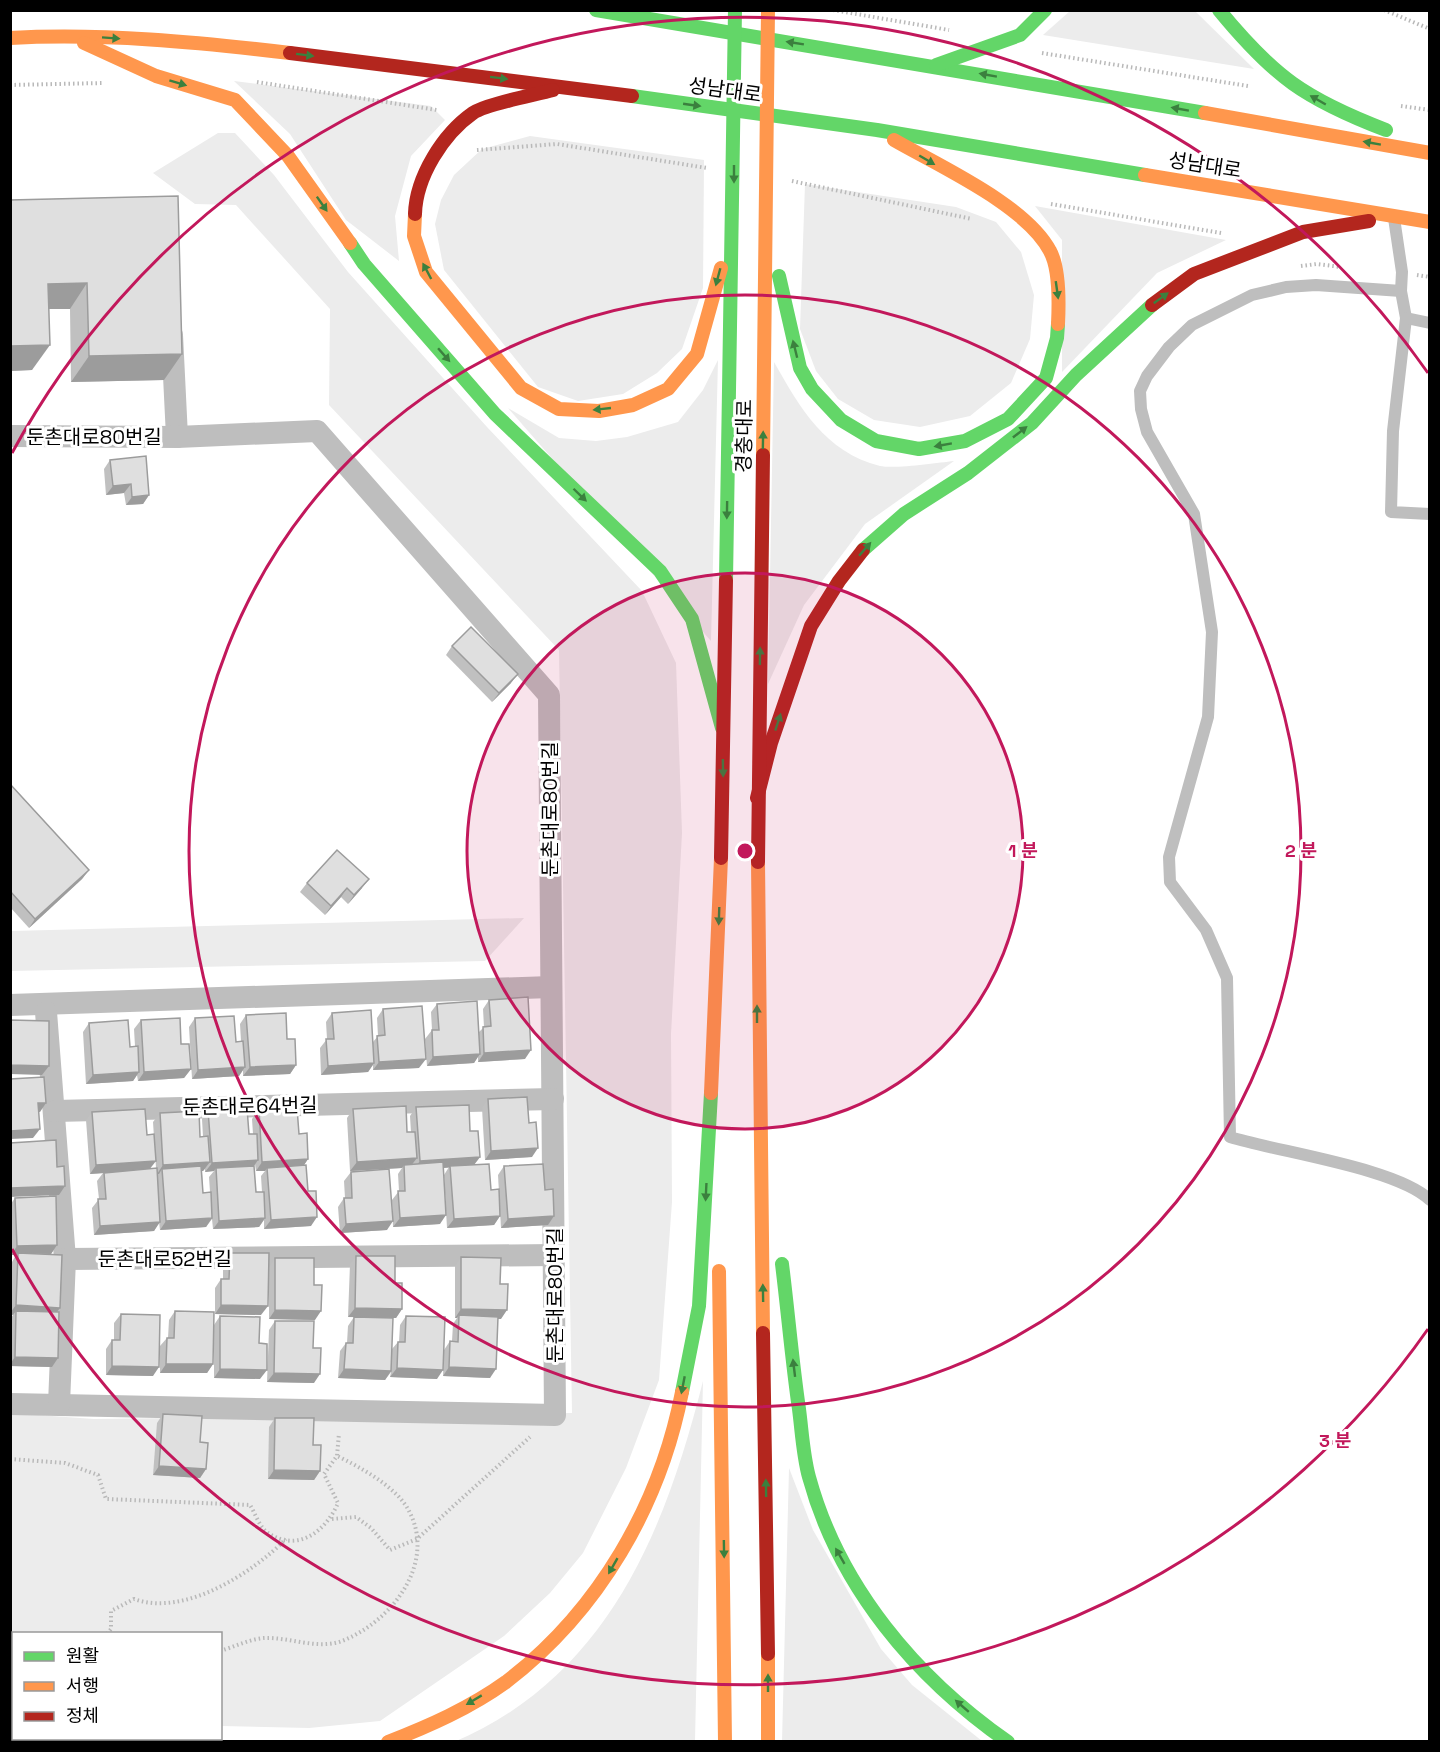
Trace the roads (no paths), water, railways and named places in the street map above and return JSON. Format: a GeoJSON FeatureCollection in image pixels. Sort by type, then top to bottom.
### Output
{"type":"FeatureCollection","features":[{"type":"Feature","properties":{"kind":"main road"},"geometry":{"type":"LineString","coordinates":[[596,10],[936,66],[1430,153]]}},
{"type":"Feature","properties":{"kind":"main road","name":"경충대로"},"geometry":{"type":"LineString","coordinates":[[716,1029],[722,858],[722,728],[734,220],[735,10]]}},
{"type":"Feature","properties":{"kind":"main road","name":"경충대로"},"geometry":{"type":"LineString","coordinates":[[757,1050],[768,10]]}},
{"type":"Feature","properties":{"kind":"main road"},"geometry":{"type":"LineString","coordinates":[[936,66],[1020,35],[1045,10]]}},
{"type":"Feature","properties":{"kind":"main road"},"geometry":{"type":"LineString","coordinates":[[1219,10],[1244,40],[1293,86],[1341,113],[1430,147]]}},
{"type":"Feature","properties":{"kind":"main road"},"geometry":{"type":"LineString","coordinates":[[66,35],[156,76],[235,100],[280,148],[364,264],[495,414],[660,571],[692,619],[722,728]]}},
{"type":"Feature","properties":{"kind":"main road","name":"성남대로"},"geometry":{"type":"LineString","coordinates":[[10,38],[66,35],[225,45],[564,86],[876,130],[1430,222]]}},
{"type":"Feature","properties":{"kind":"main road"},"geometry":{"type":"LineString","coordinates":[[564,86],[474,112],[440,147],[423,173],[415,203],[414,236],[426,273],[521,388],[559,409],[598,411],[633,405],[668,389],[697,354],[734,220]]}},
{"type":"Feature","properties":{"kind":"main road"},"geometry":{"type":"LineString","coordinates":[[767,216],[800,368],[812,389],[841,420],[876,441],[919,449],[965,441],[1008,419],[1046,378],[1057,338],[1059,296],[1051,252],[1027,221],[987,194],[876,130]]}},
{"type":"Feature","properties":{"kind":"main road"},"geometry":{"type":"LineString","coordinates":[[758,798],[771,743],[811,626],[839,581],[867,545],[904,514],[968,473],[1032,423],[1076,375],[1149,307],[1194,274],[1303,232],[1394,216]]}},
{"type":"Feature","properties":{"kind":"main road"},"geometry":{"type":"LineString","coordinates":[[716,1029],[718,1209]]}},
{"type":"Feature","properties":{"kind":"main road"},"geometry":{"type":"LineString","coordinates":[[388,1742],[438,1722],[505,1682],[556,1637],[607,1576],[646,1508],[677,1418],[699,1306],[716,1029]]}},
{"type":"Feature","properties":{"kind":"main road"},"geometry":{"type":"LineString","coordinates":[[757,1050],[776,1211]]}},
{"type":"Feature","properties":{"kind":"main road"},"geometry":{"type":"LineString","coordinates":[[757,1050],[765,1342],[768,1742]]}},
{"type":"Feature","properties":{"kind":"main road"},"geometry":{"type":"LineString","coordinates":[[780,1246],[809,1477],[836,1551],[878,1617],[923,1672],[994,1733],[1008,1742]]}},
{"type":"Feature","properties":{"kind":"main road"},"geometry":{"type":"LineString","coordinates":[[719,1257],[725,1742]]}},
{"type":"Feature","properties":{"kind":"street","name":"둔촌대로80번길"},"geometry":{"type":"LineString","coordinates":[[171,319],[177,437]]}},
{"type":"Feature","properties":{"kind":"street","name":"둔촌대로80번길"},"geometry":{"type":"LineString","coordinates":[[10,436],[177,437],[317,431],[549,695],[555,1415],[59,1404]]}},
{"type":"Feature","properties":{"kind":"street"},"geometry":{"type":"LineString","coordinates":[[10,1005],[551,987]]}},
{"type":"Feature","properties":{"kind":"street"},"geometry":{"type":"LineString","coordinates":[[10,1404],[59,1404],[65,1259],[45,1005]]}},
{"type":"Feature","properties":{"kind":"street","name":"둔촌대로64번길"},"geometry":{"type":"LineString","coordinates":[[55,1111],[552,1099]]}},
{"type":"Feature","properties":{"kind":"street","name":"둔촌대로52번길"},"geometry":{"type":"LineString","coordinates":[[65,1259],[555,1255]]}},
{"type":"Feature","properties":{"kind":"lane"},"geometry":{"type":"LineString","coordinates":[[1394,216],[1402,272],[1401,291],[1406,318],[1393,431],[1391,512],[1430,514]]}},
{"type":"Feature","properties":{"kind":"lane"},"geometry":{"type":"LineString","coordinates":[[1401,291],[1316,285],[1286,287],[1252,295],[1192,325],[1169,347],[1147,376],[1140,391],[1141,409],[1147,432],[1194,514],[1212,632],[1208,717],[1169,857],[1170,882],[1206,930],[1227,978],[1230,1137],[1394,1178],[1422,1192],[1430,1200]]}},
{"type":"Feature","properties":{"kind":"lane"},"geometry":{"type":"LineString","coordinates":[[1406,318],[1430,323]]}}]}
